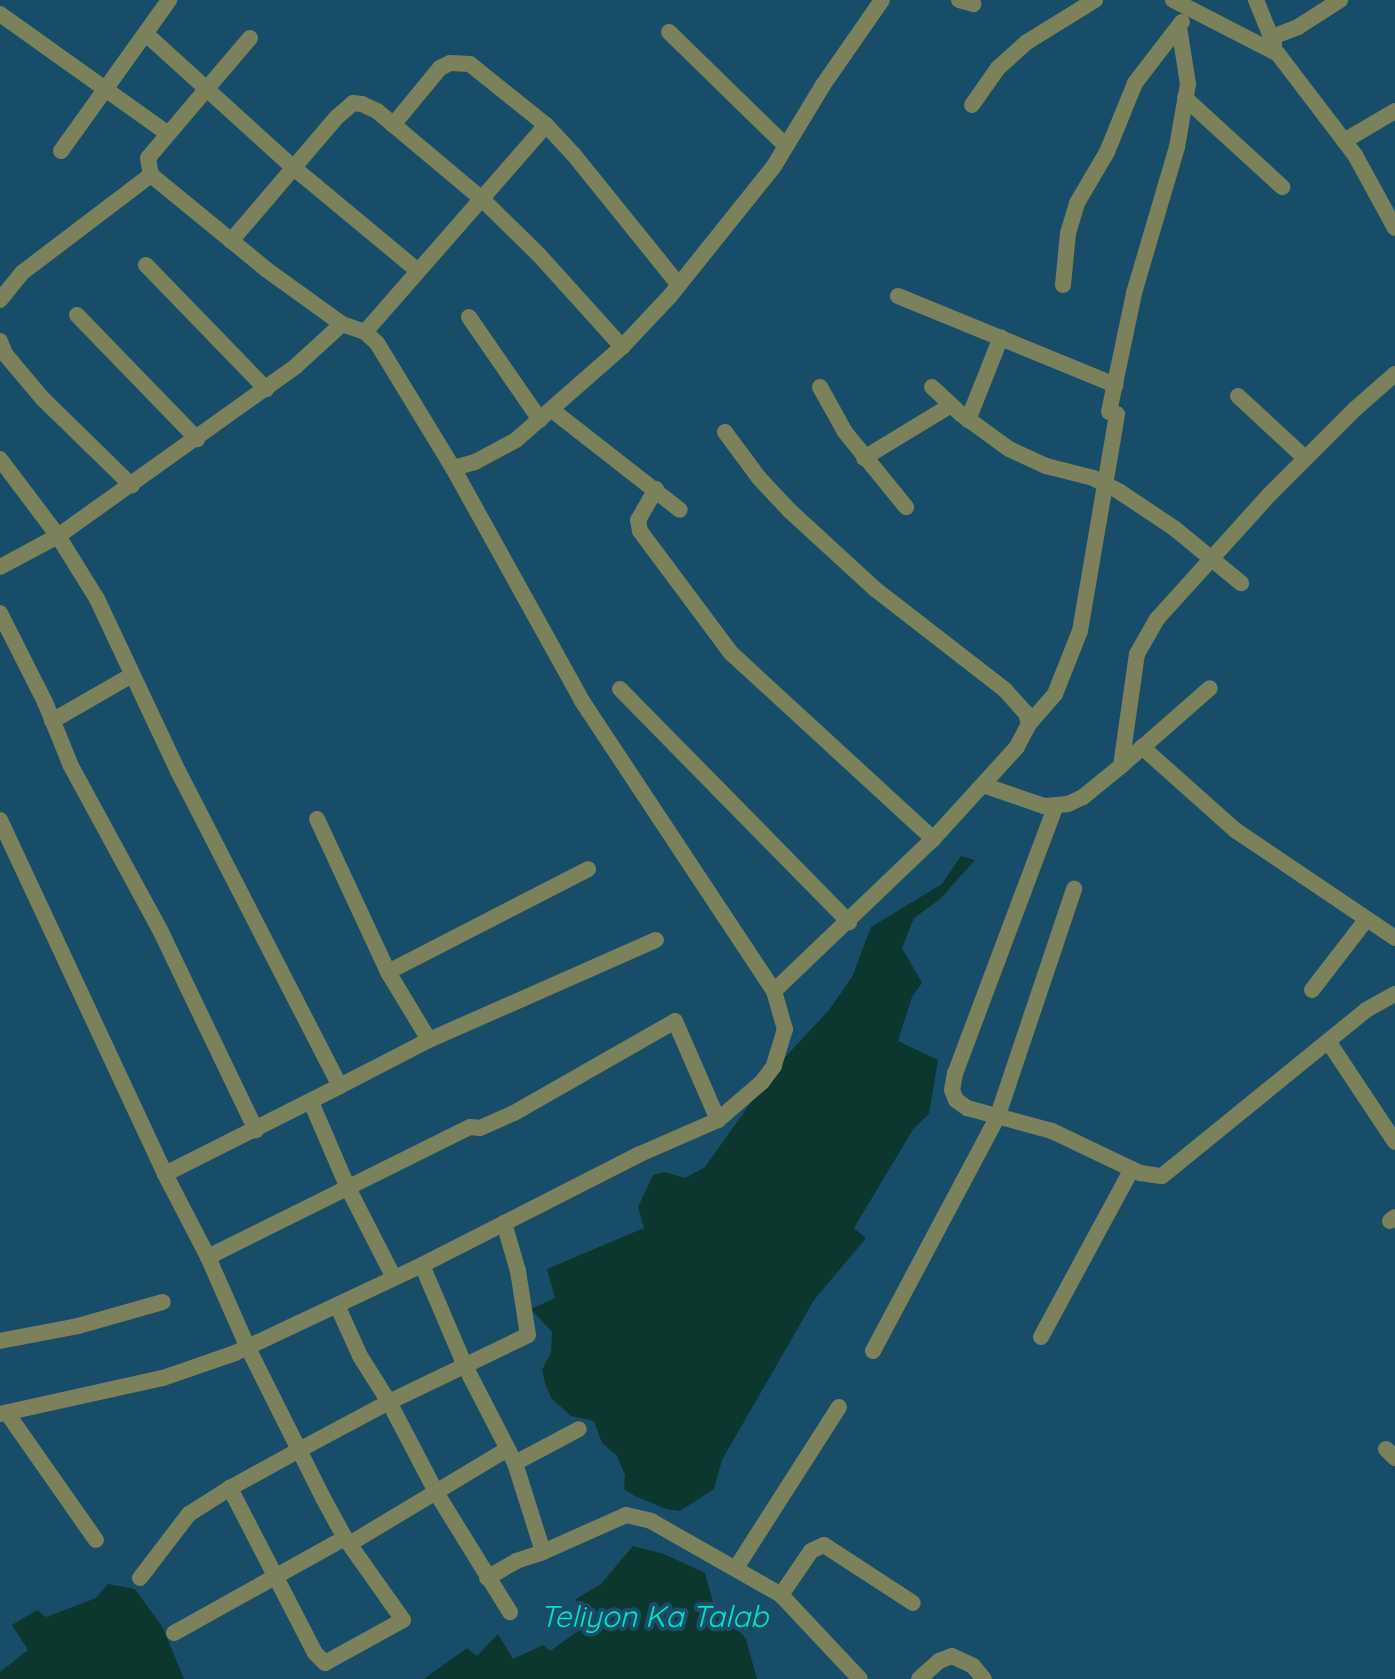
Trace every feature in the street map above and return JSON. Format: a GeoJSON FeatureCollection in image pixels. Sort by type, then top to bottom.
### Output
{"type":"FeatureCollection","features":[{"type":"Feature","properties":{"kind":"street"},"geometry":{"type":"LineString","coordinates":[[61,151],[169,0]]}},
{"type":"Feature","properties":{"kind":"street"},"geometry":{"type":"LineString","coordinates":[[453,468],[475,462],[516,440],[622,347],[679,285],[774,166],[823,85],[882,0]]}},
{"type":"Feature","properties":{"kind":"street"},"geometry":{"type":"LineString","coordinates":[[972,105],[998,68],[1027,42],[1095,0]]}},
{"type":"Feature","properties":{"kind":"street"},"geometry":{"type":"LineString","coordinates":[[1173,0],[1275,46]]}},
{"type":"Feature","properties":{"kind":"street"},"geometry":{"type":"LineString","coordinates":[[1256,0],[1275,46],[1344,141],[1395,228]]}},
{"type":"Feature","properties":{"kind":"street"},"geometry":{"type":"LineString","coordinates":[[1275,46],[1340,0]]}},
{"type":"Feature","properties":{"kind":"street"},"geometry":{"type":"LineString","coordinates":[[1063,285],[1068,233],[1077,203],[1107,152],[1135,83],[1193,10]]}},
{"type":"Feature","properties":{"kind":"street"},"geometry":{"type":"LineString","coordinates":[[0,14],[167,133]]}},
{"type":"Feature","properties":{"kind":"street"},"geometry":{"type":"LineString","coordinates":[[774,991],[933,839],[997,790],[1029,724],[1055,694],[1080,631],[1098,481],[1113,413],[1115,385],[1134,293],[1177,147],[1187,67],[1179,27]]}},
{"type":"Feature","properties":{"kind":"street"},"geometry":{"type":"LineString","coordinates":[[669,32],[786,146]]}},
{"type":"Feature","properties":{"kind":"street"},"geometry":{"type":"LineString","coordinates":[[146,34],[294,168],[418,271]]}},
{"type":"Feature","properties":{"kind":"street"},"geometry":{"type":"LineString","coordinates":[[96,1540],[4,1414],[163,1378],[247,1346],[422,1265],[640,1154],[718,1120],[762,1082],[774,1066],[785,1029],[774,991],[582,701],[453,468],[377,343],[365,332],[342,324],[231,241],[151,175],[148,158],[250,38]]}},
{"type":"Feature","properties":{"kind":"street"},"geometry":{"type":"LineString","coordinates":[[393,125],[440,68],[461,61],[484,73],[546,125],[574,155],[679,285]]}},
{"type":"Feature","properties":{"kind":"street"},"geometry":{"type":"LineString","coordinates":[[1185,98],[1282,187]]}},
{"type":"Feature","properties":{"kind":"street"},"geometry":{"type":"LineString","coordinates":[[231,241],[353,103],[377,111],[482,199],[539,255],[622,347]]}},
{"type":"Feature","properties":{"kind":"street"},"geometry":{"type":"LineString","coordinates":[[1344,141],[1395,111]]}},
{"type":"Feature","properties":{"kind":"street"},"geometry":{"type":"LineString","coordinates":[[365,332],[546,125]]}},
{"type":"Feature","properties":{"kind":"street"},"geometry":{"type":"LineString","coordinates":[[0,300],[23,272],[151,175]]}},
{"type":"Feature","properties":{"kind":"street"},"geometry":{"type":"LineString","coordinates":[[146,265],[266,389]]}},
{"type":"Feature","properties":{"kind":"street"},"geometry":{"type":"LineString","coordinates":[[898,296],[1115,385]]}},
{"type":"Feature","properties":{"kind":"street"},"geometry":{"type":"LineString","coordinates":[[77,315],[197,439]]}},
{"type":"Feature","properties":{"kind":"street"},"geometry":{"type":"LineString","coordinates":[[469,317],[546,415],[656,489],[680,510]]}},
{"type":"Feature","properties":{"kind":"street"},"geometry":{"type":"LineString","coordinates":[[0,567],[58,536],[132,486],[296,366],[342,324]]}},
{"type":"Feature","properties":{"kind":"street"},"geometry":{"type":"LineString","coordinates":[[968,420],[1001,337]]}},
{"type":"Feature","properties":{"kind":"street"},"geometry":{"type":"LineString","coordinates":[[0,341],[5,354],[43,399],[132,486]]}},
{"type":"Feature","properties":{"kind":"street"},"geometry":{"type":"LineString","coordinates":[[1121,766],[1137,654],[1157,619],[1305,458],[1395,374]]}},
{"type":"Feature","properties":{"kind":"street"},"geometry":{"type":"LineString","coordinates":[[820,387],[864,458],[906,507]]}},
{"type":"Feature","properties":{"kind":"street"},"geometry":{"type":"LineString","coordinates":[[932,387],[968,420],[1009,449],[1046,466],[1098,481],[1174,528],[1241,583]]}},
{"type":"Feature","properties":{"kind":"street"},"geometry":{"type":"LineString","coordinates":[[1238,396],[1305,458]]}},
{"type":"Feature","properties":{"kind":"street"},"geometry":{"type":"LineString","coordinates":[[864,458],[951,405]]}},
{"type":"Feature","properties":{"kind":"street"},"geometry":{"type":"LineString","coordinates":[[725,432],[759,478],[789,510],[875,589],[1005,690],[1026,713],[1029,724]]}},
{"type":"Feature","properties":{"kind":"street"},"geometry":{"type":"LineString","coordinates":[[0,459],[58,536],[97,599],[132,675],[340,1086]]}},
{"type":"Feature","properties":{"kind":"street"},"geometry":{"type":"LineString","coordinates":[[656,489],[638,520],[640,531],[731,653],[933,839]]}},
{"type":"Feature","properties":{"kind":"street"},"geometry":{"type":"LineString","coordinates":[[0,613],[71,766],[161,932],[256,1130]]}},
{"type":"Feature","properties":{"kind":"street"},"geometry":{"type":"LineString","coordinates":[[52,721],[132,675]]}},
{"type":"Feature","properties":{"kind":"street"},"geometry":{"type":"LineString","coordinates":[[997,790],[1044,806],[1083,797],[1210,688]]}},
{"type":"Feature","properties":{"kind":"street"},"geometry":{"type":"LineString","coordinates":[[620,689],[849,922]]}},
{"type":"Feature","properties":{"kind":"street"},"geometry":{"type":"LineString","coordinates":[[1142,747],[1235,830],[1395,938]]}},
{"type":"Feature","properties":{"kind":"street"},"geometry":{"type":"LineString","coordinates":[[1056,805],[952,1090],[956,1100],[967,1108],[1052,1131],[1132,1169],[1152,1177],[1162,1176],[1366,1010],[1395,994]]}},
{"type":"Feature","properties":{"kind":"street"},"geometry":{"type":"LineString","coordinates":[[317,819],[388,972],[407,1009],[429,1040]]}},
{"type":"Feature","properties":{"kind":"street"},"geometry":{"type":"LineString","coordinates":[[0,820],[165,1174],[208,1257],[247,1346],[299,1450],[348,1541],[403,1620],[325,1663],[315,1653],[230,1488]]}},
{"type":"Feature","properties":{"kind":"street"},"geometry":{"type":"LineString","coordinates":[[388,972],[588,869]]}},
{"type":"Feature","properties":{"kind":"street"},"geometry":{"type":"LineString","coordinates":[[873,1351],[997,1118],[1074,889]]}},
{"type":"Feature","properties":{"kind":"street"},"geometry":{"type":"LineString","coordinates":[[1312,990],[1366,920]]}},
{"type":"Feature","properties":{"kind":"street"},"geometry":{"type":"LineString","coordinates":[[165,1174],[429,1040],[656,940]]}},
{"type":"Feature","properties":{"kind":"street"},"geometry":{"type":"LineString","coordinates":[[208,1257],[470,1127],[480,1128],[514,1113],[675,1021],[718,1120]]}},
{"type":"Feature","properties":{"kind":"street"},"geometry":{"type":"LineString","coordinates":[[1328,1041],[1395,1142]]}},
{"type":"Feature","properties":{"kind":"street"},"geometry":{"type":"LineString","coordinates":[[311,1102],[348,1188],[394,1278]]}},
{"type":"Feature","properties":{"kind":"street"},"geometry":{"type":"LineString","coordinates":[[1041,1337],[1132,1169]]}},
{"type":"Feature","properties":{"kind":"street"},"geometry":{"type":"LineString","coordinates":[[140,1578],[189,1514],[230,1488],[389,1402],[466,1368],[528,1335],[518,1271],[504,1223]]}},
{"type":"Feature","properties":{"kind":"street"},"geometry":{"type":"LineString","coordinates":[[422,1265],[466,1368],[510,1456],[543,1552]]}},
{"type":"Feature","properties":{"kind":"street"},"geometry":{"type":"LineString","coordinates":[[0,1341],[78,1326],[163,1302]]}},
{"type":"Feature","properties":{"kind":"street"},"geometry":{"type":"LineString","coordinates":[[337,1305],[360,1356],[389,1402],[437,1494],[510,1612]]}},
{"type":"Feature","properties":{"kind":"street"},"geometry":{"type":"LineString","coordinates":[[736,1568],[839,1407]]}},
{"type":"Feature","properties":{"kind":"street"},"geometry":{"type":"LineString","coordinates":[[174,1633],[274,1575],[348,1541],[510,1456],[579,1429]]}},
{"type":"Feature","properties":{"kind":"street"},"geometry":{"type":"LineString","coordinates":[[487,1578],[516,1561],[626,1515],[651,1521],[781,1595],[860,1679]]}},
{"type":"Feature","properties":{"kind":"street"},"geometry":{"type":"LineString","coordinates":[[781,1595],[811,1551],[824,1545],[913,1603]]}},
{"type":"Feature","properties":{"kind":"street"},"geometry":{"type":"LineString","coordinates":[[919,1679],[939,1661],[952,1656],[973,1666],[984,1679]]}},
{"type":"Feature","properties":{"kind":"water"},"geometry":{"type":"Polygon","coordinates":[[[961,856],[975,860],[940,899],[914,918],[902,948],[922,983],[912,997],[898,1041],[938,1060],[929,1114],[914,1128],[854,1228],[866,1238],[814,1300],[722,1460],[714,1489],[680,1511],[666,1509],[635,1496],[624,1489],[625,1475],[617,1456],[602,1443],[594,1421],[571,1416],[551,1398],[545,1383],[542,1370],[551,1352],[552,1332],[531,1309],[555,1298],[547,1269],[644,1228],[638,1207],[653,1175],[665,1172],[685,1178],[705,1167],[777,1066],[829,1010],[852,977],[871,927],[942,884],[961,856]]]}},
{"type":"Feature","properties":{"kind":"water","name":"Teliyon Ka Talab"},"geometry":{"type":"Polygon","coordinates":[[[633,1546],[664,1554],[705,1573],[713,1602],[746,1639],[757,1679],[424,1679],[467,1648],[477,1656],[498,1634],[513,1659],[543,1645],[550,1651],[581,1629],[576,1599],[601,1584],[633,1546]]]}},
{"type":"Feature","properties":{"kind":"water"},"geometry":{"type":"Polygon","coordinates":[[[108,1584],[135,1589],[163,1628],[184,1679],[0,1679],[0,1672],[28,1650],[12,1625],[37,1610],[46,1617],[96,1598],[108,1584]]]}}]}
